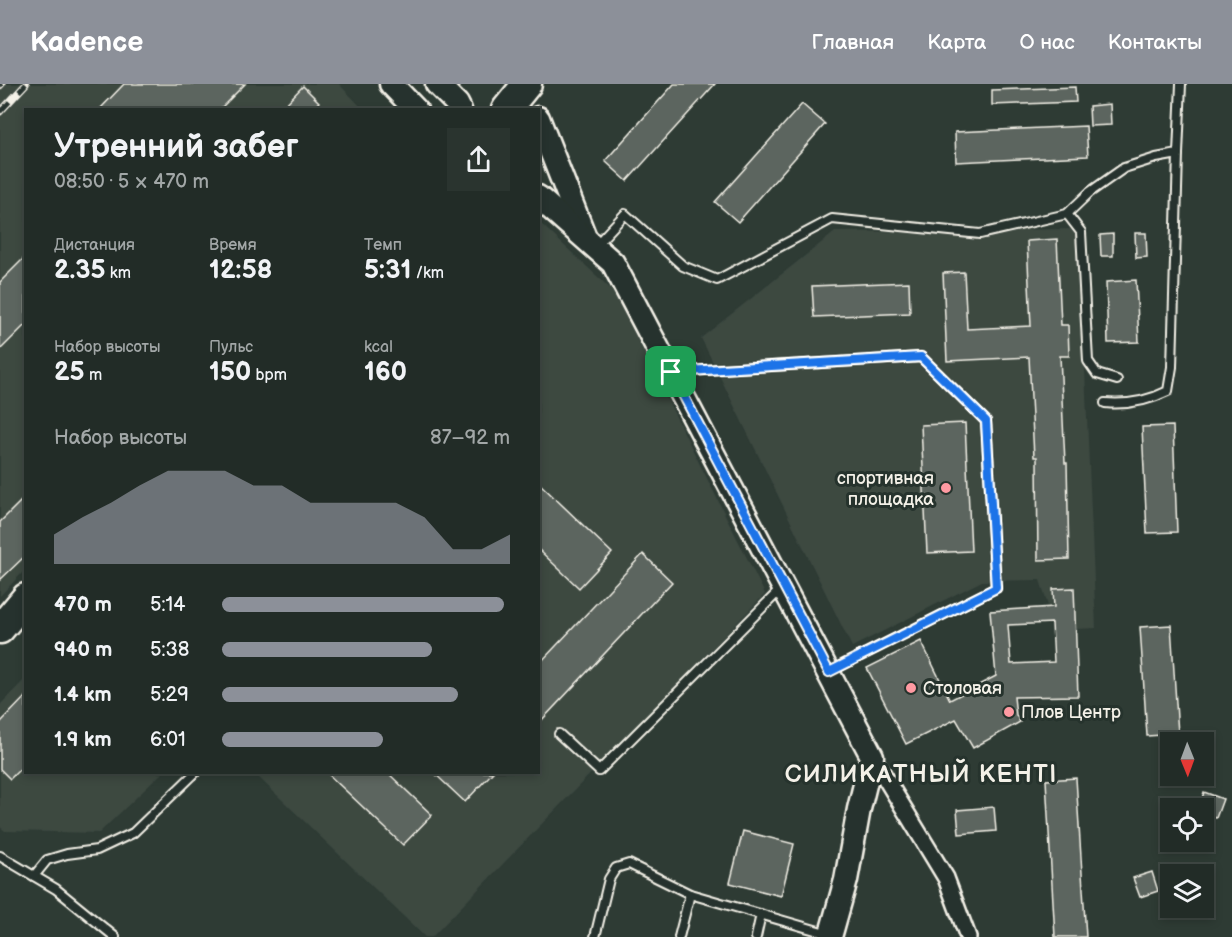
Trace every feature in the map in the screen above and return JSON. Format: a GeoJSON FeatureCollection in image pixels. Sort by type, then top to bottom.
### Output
{"type":"FeatureCollection","features":[{"type":"Feature","properties":{"kind":"highway"},"geometry":{"type":"LineString","coordinates":[[509,108],[529,94]]}},
{"type":"Feature","properties":{"kind":"highway"},"geometry":{"type":"LineString","coordinates":[[0,629],[24,600]]}},
{"type":"Feature","properties":{"kind":"main road"},"geometry":{"type":"LineString","coordinates":[[391,84],[414,108]]}},
{"type":"Feature","properties":{"kind":"main road"},"geometry":{"type":"LineString","coordinates":[[437,84],[459,108]]}},
{"type":"Feature","properties":{"kind":"main road"},"geometry":{"type":"LineString","coordinates":[[540,123],[590,243]]}},
{"type":"Feature","properties":{"kind":"main road"},"geometry":{"type":"LineString","coordinates":[[540,199],[613,262],[872,756],[859,809],[846,880],[830,936]]}},
{"type":"Feature","properties":{"kind":"street"},"geometry":{"type":"LineString","coordinates":[[872,756],[946,878],[968,937]]}},
{"type":"Feature","properties":{"kind":"lane"},"geometry":{"type":"LineString","coordinates":[[1105,402],[1120,404],[1136,402],[1168,391],[1172,367],[1181,84]]}},
{"type":"Feature","properties":{"kind":"lane"},"geometry":{"type":"LineString","coordinates":[[590,243],[625,214],[683,266],[717,280],[832,219],[980,234],[1067,214],[1090,192],[1124,168],[1178,154]]}},
{"type":"Feature","properties":{"kind":"lane"},"geometry":{"type":"LineString","coordinates":[[1067,214],[1081,231],[1088,362],[1097,374],[1117,380]]}},
{"type":"Feature","properties":{"kind":"lane"},"geometry":{"type":"LineString","coordinates":[[671,372],[921,357],[986,421],[996,588],[829,672]]}},
{"type":"Feature","properties":{"kind":"lane"},"geometry":{"type":"LineString","coordinates":[[559,734],[599,771],[784,586]]}},
{"type":"Feature","properties":{"kind":"lane"},"geometry":{"type":"LineString","coordinates":[[34,876],[47,860],[67,854],[97,850],[133,833],[194,774]]}},
{"type":"Feature","properties":{"kind":"lane"},"geometry":{"type":"LineString","coordinates":[[0,856],[56,889],[115,937]]}},
{"type":"Feature","properties":{"kind":"lane"},"geometry":{"type":"LineString","coordinates":[[595,937],[609,879],[616,868],[629,864],[690,894],[830,936]]}},
{"type":"Feature","properties":{"kind":"lane"},"geometry":{"type":"LineString","coordinates":[[679,937],[690,894]]}},
{"type":"Feature","properties":{"kind":"lane"},"geometry":{"type":"LineString","coordinates":[[756,937],[761,914]]}},
{"type":"Feature","properties":{"kind":"shaded area"},"geometry":{"type":"Polygon","coordinates":[[[0,84],[339,84],[362,108],[24,108],[24,571],[0,596],[0,84]]]}},
{"type":"Feature","properties":{"kind":"shaded area"},"geometry":{"type":"Polygon","coordinates":[[[540,223],[613,291],[765,594],[432,937],[425,937],[255,774],[540,774],[540,223]]]}},
{"type":"Feature","properties":{"kind":"shaded area"},"geometry":{"type":"Polygon","coordinates":[[[1079,229],[1096,628],[1075,629],[1074,606],[1048,606],[1040,580],[982,581],[852,647],[701,338],[835,232],[1079,229]]]}},
{"type":"Feature","properties":{"kind":"shaded area"},"geometry":{"type":"Polygon","coordinates":[[[24,680],[24,774],[161,774],[99,833],[5,831],[0,827],[0,705],[24,680]]]}},
{"type":"Feature","properties":{"kind":"building"},"geometry":{"type":"Polygon","coordinates":[[[124,84],[245,84],[221,108],[101,108],[124,84]]]}},
{"type":"Feature","properties":{"kind":"building"},"geometry":{"type":"Polygon","coordinates":[[[674,84],[715,84],[627,181],[605,161],[674,84]]]}},
{"type":"Feature","properties":{"kind":"building"},"geometry":{"type":"Polygon","coordinates":[[[303,86],[319,102],[313,108],[282,108],[303,86]]]}},
{"type":"Feature","properties":{"kind":"building"},"geometry":{"type":"Polygon","coordinates":[[[1075,87],[1076,102],[992,105],[992,90],[1075,87]]]}},
{"type":"Feature","properties":{"kind":"building"},"geometry":{"type":"Polygon","coordinates":[[[802,104],[825,124],[738,222],[715,202],[802,104]]]}},
{"type":"Feature","properties":{"kind":"building"},"geometry":{"type":"Polygon","coordinates":[[[1110,104],[1111,125],[1090,126],[1089,106],[1110,104]]]}},
{"type":"Feature","properties":{"kind":"building"},"geometry":{"type":"Polygon","coordinates":[[[1086,126],[1088,156],[956,162],[955,132],[1086,126]]]}},
{"type":"Feature","properties":{"kind":"building"},"geometry":{"type":"Polygon","coordinates":[[[1135,233],[1146,233],[1147,257],[1136,258],[1135,233]]]}},
{"type":"Feature","properties":{"kind":"building"},"geometry":{"type":"Polygon","coordinates":[[[1113,234],[1113,256],[1101,256],[1100,235],[1113,234]]]}},
{"type":"Feature","properties":{"kind":"building"},"geometry":{"type":"Polygon","coordinates":[[[1057,239],[1061,325],[1068,325],[1069,356],[1060,356],[1065,463],[1067,463],[1069,559],[1038,560],[1037,457],[1034,457],[1029,357],[947,361],[943,273],[964,272],[967,329],[1031,326],[1027,241],[1057,239]]]}},
{"type":"Feature","properties":{"kind":"building"},"geometry":{"type":"Polygon","coordinates":[[[24,258],[24,326],[0,350],[0,282],[24,258]]]}},
{"type":"Feature","properties":{"kind":"building"},"geometry":{"type":"Polygon","coordinates":[[[1136,280],[1139,342],[1108,343],[1106,282],[1136,280]]]}},
{"type":"Feature","properties":{"kind":"building"},"geometry":{"type":"Polygon","coordinates":[[[909,282],[910,313],[814,317],[812,286],[909,282]]]}},
{"type":"Feature","properties":{"kind":"building","name":"спортивная площадка"},"geometry":{"type":"Polygon","coordinates":[[[965,423],[971,551],[927,553],[921,425],[965,423]]]}},
{"type":"Feature","properties":{"kind":"building"},"geometry":{"type":"Polygon","coordinates":[[[1173,426],[1177,532],[1147,533],[1142,427],[1173,426]]]}},
{"type":"Feature","properties":{"kind":"building"},"geometry":{"type":"Polygon","coordinates":[[[540,484],[612,553],[579,588],[540,551],[540,484]]]}},
{"type":"Feature","properties":{"kind":"building"},"geometry":{"type":"Polygon","coordinates":[[[24,498],[24,557],[0,580],[0,522],[24,498]]]}},
{"type":"Feature","properties":{"kind":"building"},"geometry":{"type":"Polygon","coordinates":[[[643,554],[672,582],[540,722],[540,663],[643,554]]]}},
{"type":"Feature","properties":{"kind":"building"},"geometry":{"type":"Polygon","coordinates":[[[1074,588],[1078,696],[1014,697],[1016,715],[1020,722],[973,748],[956,719],[906,744],[867,668],[921,641],[950,700],[996,676],[990,611],[1054,607],[1053,589],[1074,588]],[[1052,623],[1008,625],[1011,664],[1054,662],[1052,623]]]}},
{"type":"Feature","properties":{"kind":"building"},"geometry":{"type":"Polygon","coordinates":[[[1171,625],[1178,732],[1160,732],[1160,735],[1147,736],[1140,627],[1171,625]]]}},
{"type":"Feature","properties":{"kind":"building"},"geometry":{"type":"Polygon","coordinates":[[[24,698],[24,765],[10,779],[0,769],[0,723],[24,698]]]}},
{"type":"Feature","properties":{"kind":"building"},"geometry":{"type":"Polygon","coordinates":[[[328,774],[389,774],[432,815],[403,845],[328,774]]]}},
{"type":"Feature","properties":{"kind":"building"},"geometry":{"type":"Polygon","coordinates":[[[435,774],[491,774],[465,802],[435,774]]]}},
{"type":"Feature","properties":{"kind":"building"},"geometry":{"type":"Polygon","coordinates":[[[1076,778],[1086,937],[1055,937],[1046,780],[1076,778]]]}},
{"type":"Feature","properties":{"kind":"building"},"geometry":{"type":"Polygon","coordinates":[[[1204,792],[1223,799],[1216,818],[1214,817],[1214,798],[1202,798],[1204,792]]]}},
{"type":"Feature","properties":{"kind":"building"},"geometry":{"type":"Polygon","coordinates":[[[994,807],[996,831],[959,834],[957,810],[994,807]]]}},
{"type":"Feature","properties":{"kind":"building"},"geometry":{"type":"Polygon","coordinates":[[[743,831],[794,844],[781,896],[730,883],[743,831]]]}},
{"type":"Feature","properties":{"kind":"building"},"geometry":{"type":"Polygon","coordinates":[[[1152,872],[1158,891],[1140,897],[1133,878],[1152,872]]]}},
{"type":"Feature","properties":{"kind":"railway"},"geometry":{"type":"LineString","coordinates":[[0,112],[26,84]]}},
{"type":"Feature","properties":{"kind":"place","name":"спортивная площадка"},"geometry":{"type":"Point","coordinates":[946,488]}},
{"type":"Feature","properties":{"kind":"place","name":"Столовая"},"geometry":{"type":"Point","coordinates":[911,688]}},
{"type":"Feature","properties":{"kind":"place","name":"Плов Центр"},"geometry":{"type":"Point","coordinates":[1009,712]}},
{"type":"Feature","properties":{"kind":"district","name":"СИЛИКАТНЫЙ КЕНТІ"},"geometry":{"type":"Point","coordinates":[921,774]}},
{"type":"Feature","properties":{"kind":"route"},"geometry":{"type":"LineString","coordinates":[[921,357],[986,421],[996,588],[829,672],[671,372],[921,357]]}}]}
